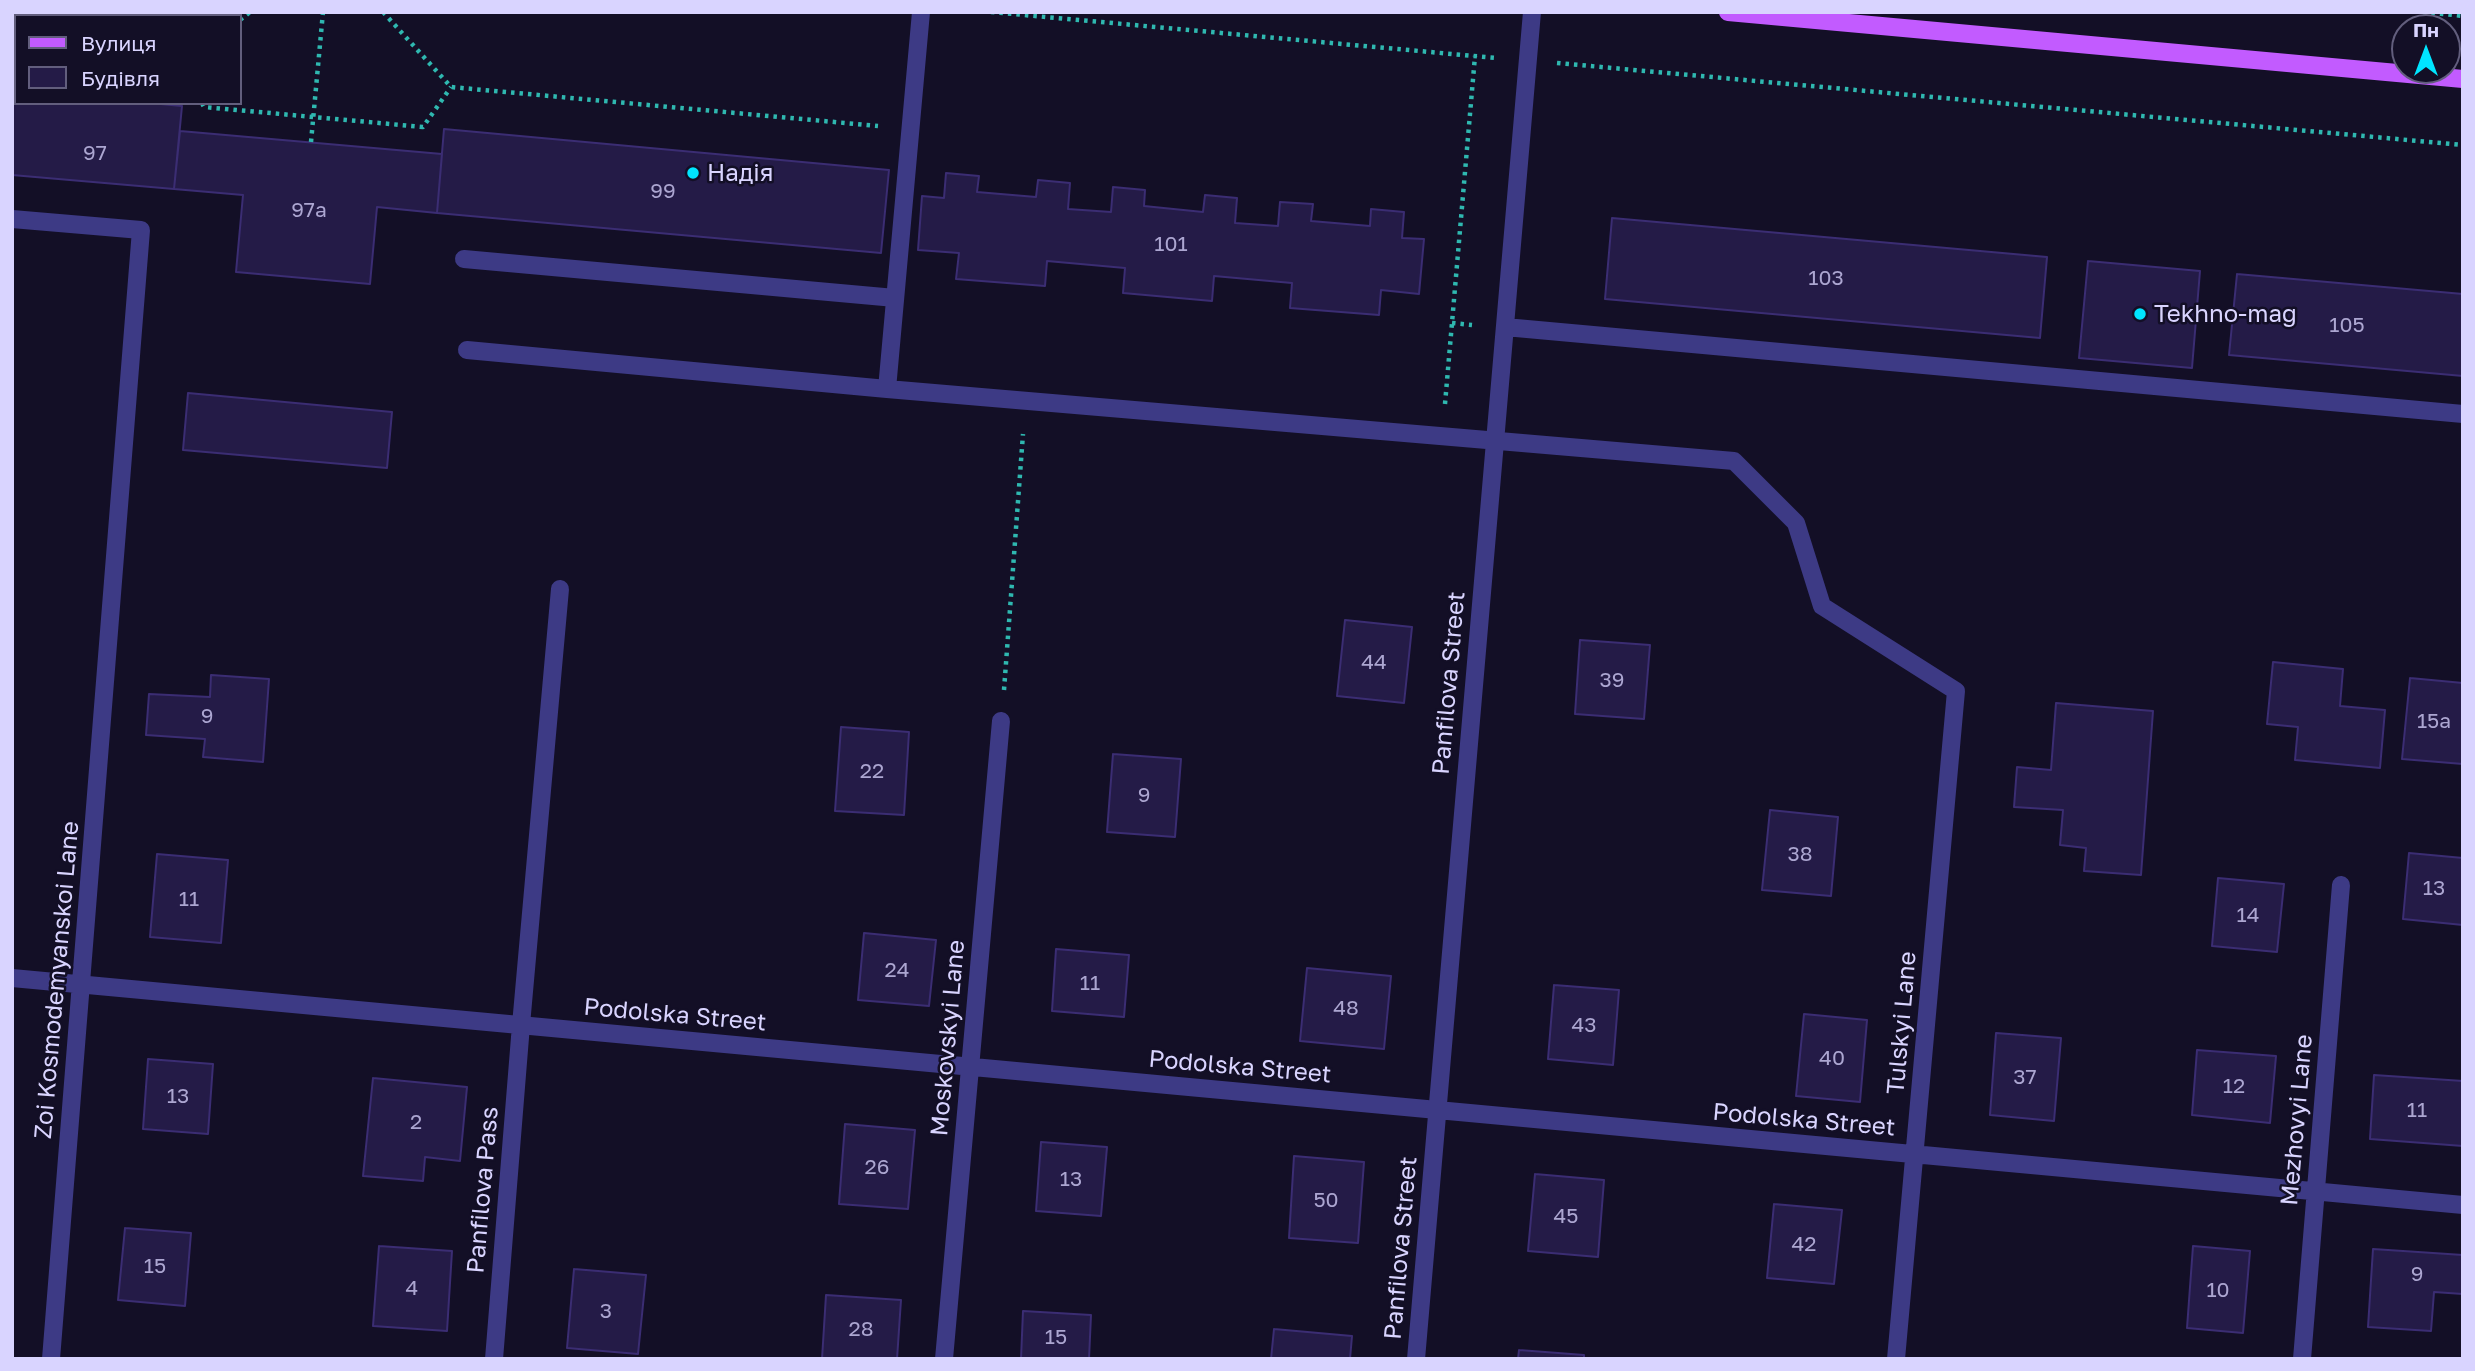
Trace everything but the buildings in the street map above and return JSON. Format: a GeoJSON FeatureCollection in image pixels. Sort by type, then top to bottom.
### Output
{"type":"FeatureCollection","features":[{"type":"Feature","properties":{"kind":"main road"},"geometry":{"type":"LineString","coordinates":[[1728,12],[2463,79]]}},
{"type":"Feature","properties":{"kind":"street"},"geometry":{"type":"LineString","coordinates":[[887,390],[921,12]]}},
{"type":"Feature","properties":{"kind":"street","name":"Panfilova Street"},"geometry":{"type":"LineString","coordinates":[[1416,1359],[1532,12]]}},
{"type":"Feature","properties":{"kind":"street","name":"Zoi Kosmodemyanskoi Lane"},"geometry":{"type":"LineString","coordinates":[[12,219],[141,230],[51,1359]]}},
{"type":"Feature","properties":{"kind":"street"},"geometry":{"type":"LineString","coordinates":[[464,259],[895,298]]}},
{"type":"Feature","properties":{"kind":"street"},"geometry":{"type":"LineString","coordinates":[[1505,327],[2463,414]]}},
{"type":"Feature","properties":{"kind":"street"},"geometry":{"type":"LineString","coordinates":[[467,350],[887,390],[1495,441]]}},
{"type":"Feature","properties":{"kind":"street","name":"Tulskyi Lane"},"geometry":{"type":"LineString","coordinates":[[1495,441],[1734,461],[1796,523],[1822,606],[1956,691],[1896,1359]]}},
{"type":"Feature","properties":{"kind":"street","name":"Panfilova Pass"},"geometry":{"type":"LineString","coordinates":[[494,1359],[520,1025],[560,589]]}},
{"type":"Feature","properties":{"kind":"street","name":"Moskovskyi Lane"},"geometry":{"type":"LineString","coordinates":[[944,1359],[1001,721]]}},
{"type":"Feature","properties":{"kind":"street","name":"Mezhovyi Lane"},"geometry":{"type":"LineString","coordinates":[[2302,1359],[2341,885]]}},
{"type":"Feature","properties":{"kind":"street","name":"Podolska Street"},"geometry":{"type":"LineString","coordinates":[[12,978],[2463,1205]]}},
{"type":"Feature","properties":{"kind":"path"},"geometry":{"type":"LineString","coordinates":[[311,142],[323,12]]}},
{"type":"Feature","properties":{"kind":"path"},"geometry":{"type":"LineString","coordinates":[[383,12],[451,88],[910,129]]}},
{"type":"Feature","properties":{"kind":"path"},"geometry":{"type":"LineString","coordinates":[[991,12],[1475,56],[1442,437]]}},
{"type":"Feature","properties":{"kind":"path"},"geometry":{"type":"LineString","coordinates":[[2423,12],[2463,16]]}},
{"type":"Feature","properties":{"kind":"path"},"geometry":{"type":"LineString","coordinates":[[1528,61],[2463,145]]}},
{"type":"Feature","properties":{"kind":"path"},"geometry":{"type":"LineString","coordinates":[[203,105],[422,127],[451,88]]}},
{"type":"Feature","properties":{"kind":"path"},"geometry":{"type":"LineString","coordinates":[[1001,721],[1026,401]]}},
{"type":"Feature","properties":{"kind":"place","name":"Надiя"},"geometry":{"type":"Point","coordinates":[693,173]}},
{"type":"Feature","properties":{"kind":"place","name":"Tekhno-mag"},"geometry":{"type":"Point","coordinates":[2140,314]}}]}
